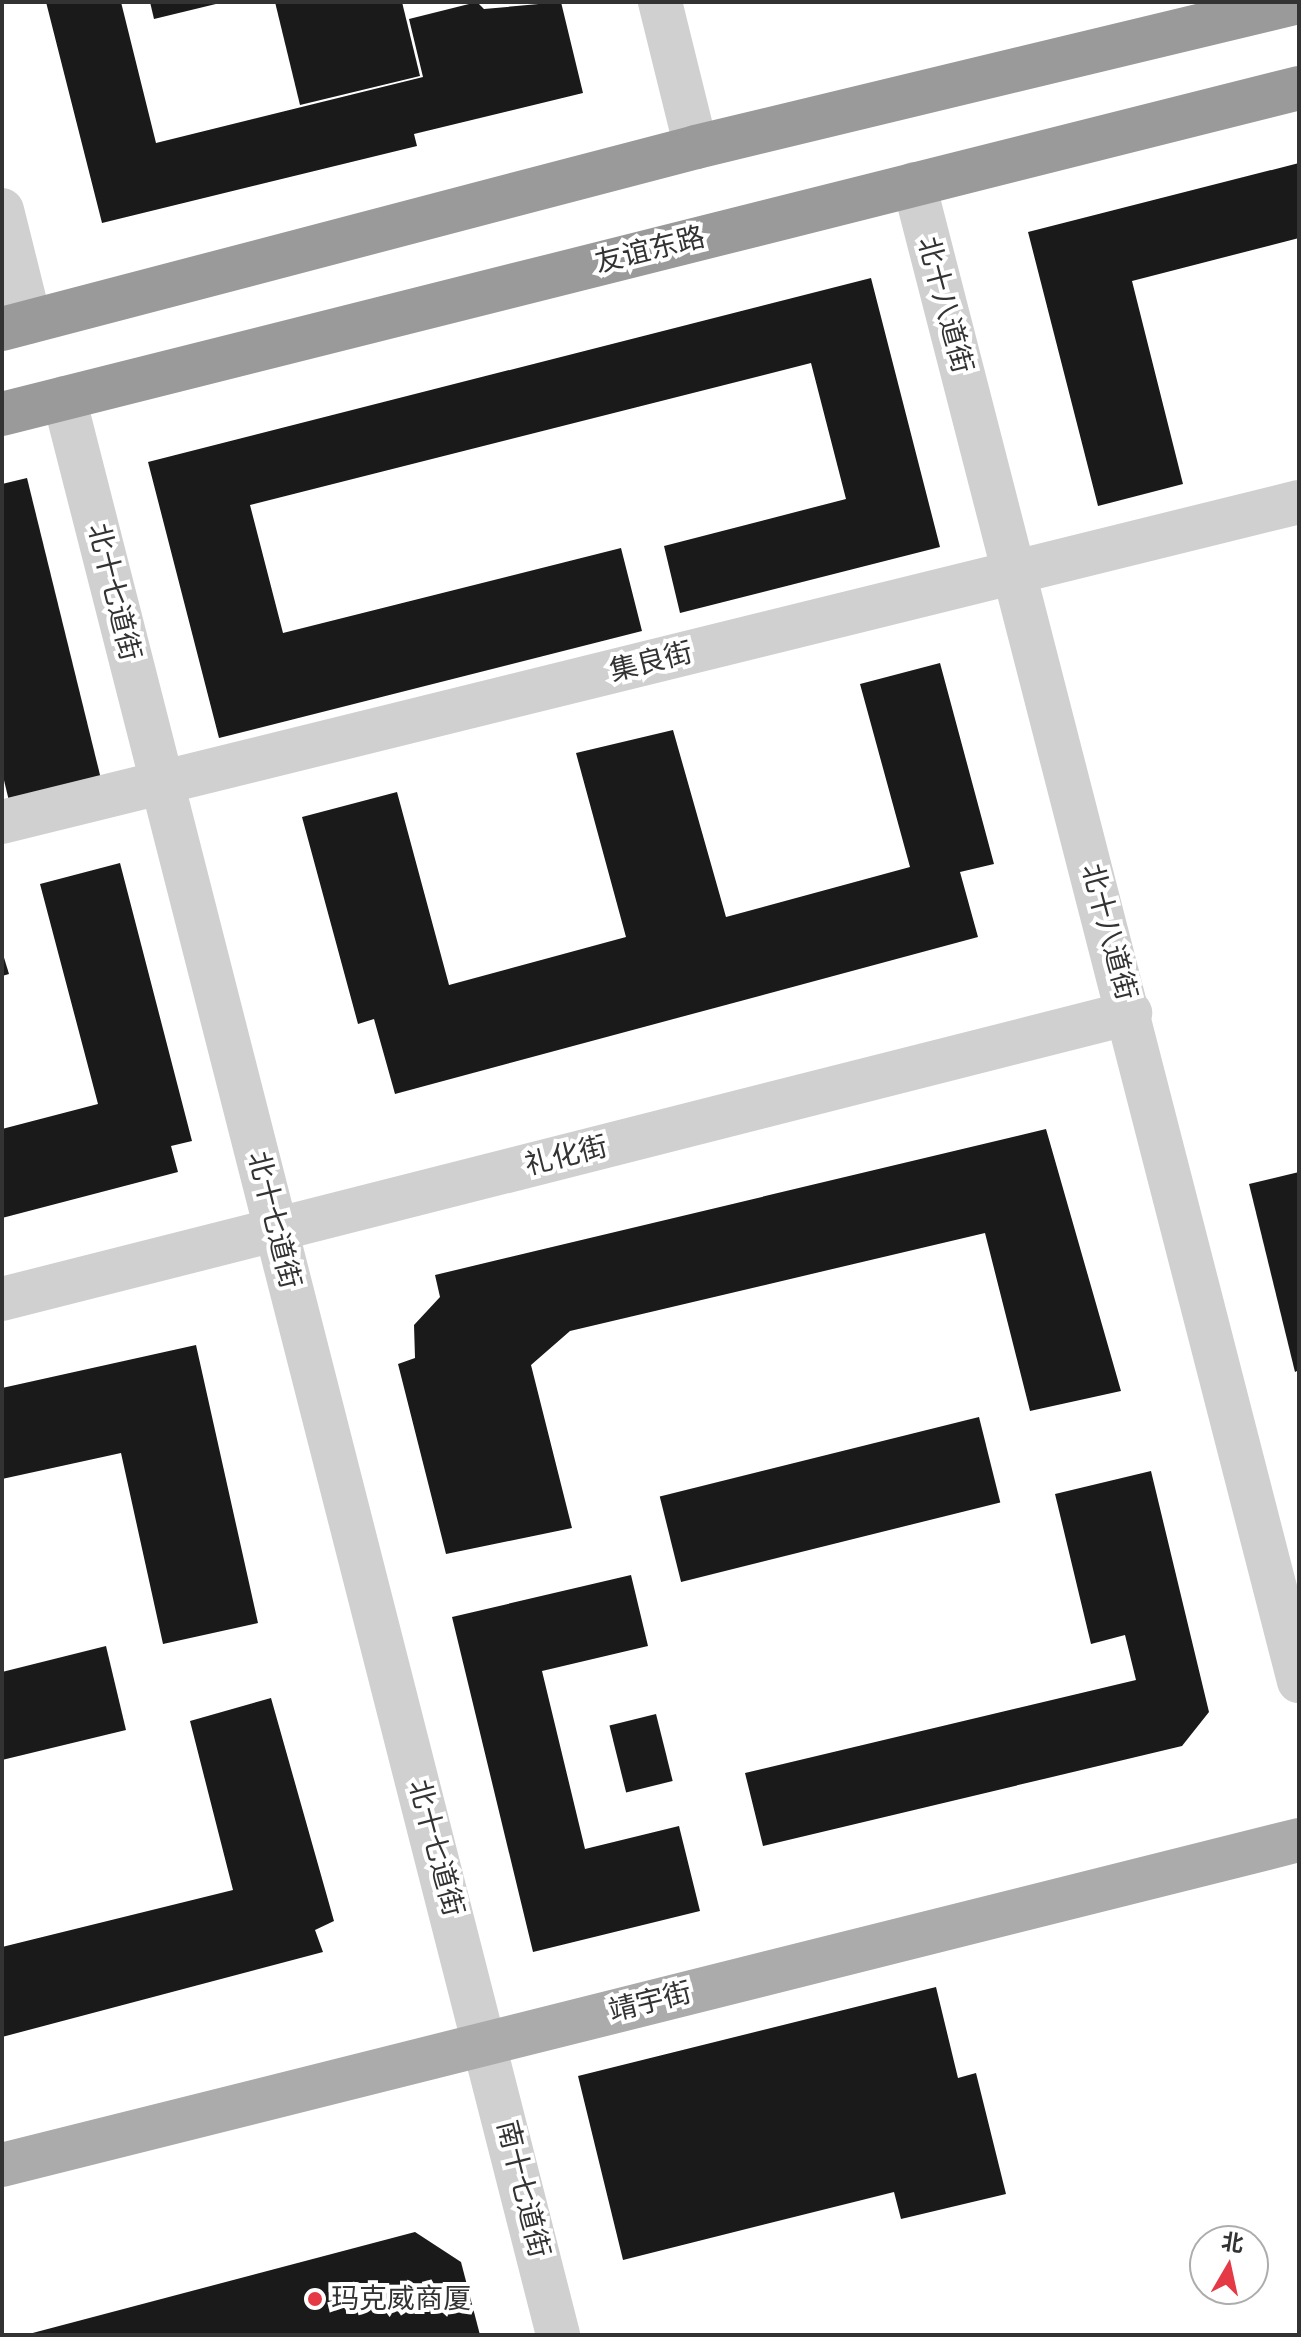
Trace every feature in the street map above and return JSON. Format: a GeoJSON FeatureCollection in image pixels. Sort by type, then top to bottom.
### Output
{"type":"FeatureCollection","features":[{"type":"Feature","properties":{"kind":"highway"},"geometry":{"type":"LineString","coordinates":[[16,326],[696,147],[1298,2]]}},
{"type":"Feature","properties":{"kind":"highway","name":"友谊东路"},"geometry":{"type":"LineString","coordinates":[[2,414],[1299,88]]}},
{"type":"Feature","properties":{"kind":"main road","name":"靖宇街"},"geometry":{"type":"LineString","coordinates":[[2,2165],[1299,1840]]}},
{"type":"Feature","properties":{"kind":"street"},"geometry":{"type":"LineString","coordinates":[[660,2],[696,147]]}},
{"type":"Feature","properties":{"kind":"street","name":"北十八道街"},"geometry":{"type":"LineString","coordinates":[[914,184],[1130,1013],[1299,1681]]}},
{"type":"Feature","properties":{"kind":"street"},"geometry":{"type":"LineString","coordinates":[[2,210],[16,326]]}},
{"type":"Feature","properties":{"kind":"street","name":"北十七道街"},"geometry":{"type":"LineString","coordinates":[[64,398],[487,2043]]}},
{"type":"Feature","properties":{"kind":"street","name":"集良街"},"geometry":{"type":"LineString","coordinates":[[2,822],[1299,502]]}},
{"type":"Feature","properties":{"kind":"street","name":"礼化街"},"geometry":{"type":"LineString","coordinates":[[2,1299],[1130,1013]]}},
{"type":"Feature","properties":{"kind":"street","name":"南十七道街"},"geometry":{"type":"LineString","coordinates":[[487,2043],[558,2335]]}},
{"type":"Feature","properties":{"kind":"building"},"geometry":{"type":"Polygon","coordinates":[[[46,2],[121,2],[156,143],[423,77],[409,19],[477,2],[484,9],[561,2],[583,93],[414,134],[417,146],[102,223],[46,2]]]}},
{"type":"Feature","properties":{"kind":"building"},"geometry":{"type":"Polygon","coordinates":[[[150,2],[220,2],[220,3],[154,19],[150,2]]]}},
{"type":"Feature","properties":{"kind":"building"},"geometry":{"type":"Polygon","coordinates":[[[275,2],[402,2],[420,76],[300,105],[275,2]]]}},
{"type":"Feature","properties":{"kind":"building"},"geometry":{"type":"Polygon","coordinates":[[[1299,163],[1299,238],[1132,281],[1183,484],[1098,506],[1028,232],[1299,163]]]}},
{"type":"Feature","properties":{"kind":"building"},"geometry":{"type":"Polygon","coordinates":[[[871,278],[940,547],[680,613],[664,546],[846,499],[811,363],[250,505],[283,633],[621,548],[642,631],[219,738],[148,462],[871,278]]]}},
{"type":"Feature","properties":{"kind":"building"},"geometry":{"type":"Polygon","coordinates":[[[27,478],[101,779],[9,801],[2,772],[2,484],[27,478]]]}},
{"type":"Feature","properties":{"kind":"building"},"geometry":{"type":"Polygon","coordinates":[[[940,663],[994,864],[960,872],[978,937],[395,1094],[374,1019],[358,1024],[302,817],[397,792],[449,985],[626,937],[576,753],[673,730],[726,917],[910,867],[860,684],[940,663]]]}},
{"type":"Feature","properties":{"kind":"building"},"geometry":{"type":"Polygon","coordinates":[[[120,863],[192,1141],[171,1146],[178,1172],[2,1218],[2,1129],[98,1104],[40,884],[120,863]]]}},
{"type":"Feature","properties":{"kind":"building"},"geometry":{"type":"Polygon","coordinates":[[[2,951],[9,974],[2,976],[2,951]]]}},
{"type":"Feature","properties":{"kind":"building"},"geometry":{"type":"Polygon","coordinates":[[[1046,1129],[1121,1391],[1030,1411],[985,1233],[570,1331],[531,1365],[572,1528],[446,1554],[398,1364],[415,1358],[414,1325],[440,1297],[435,1275],[1046,1129]]]}},
{"type":"Feature","properties":{"kind":"building"},"geometry":{"type":"Polygon","coordinates":[[[1299,1172],[1299,1370],[1295,1372],[1249,1184],[1299,1172]]]}},
{"type":"Feature","properties":{"kind":"building"},"geometry":{"type":"Polygon","coordinates":[[[196,1345],[258,1623],[163,1644],[121,1453],[2,1479],[2,1388],[196,1345]]]}},
{"type":"Feature","properties":{"kind":"building"},"geometry":{"type":"Polygon","coordinates":[[[979,1417],[1000,1502],[681,1582],[660,1497],[979,1417]]]}},
{"type":"Feature","properties":{"kind":"building"},"geometry":{"type":"Polygon","coordinates":[[[1151,1471],[1209,1712],[1182,1746],[763,1846],[745,1773],[1136,1680],[1125,1635],[1091,1644],[1055,1494],[1151,1471]]]}},
{"type":"Feature","properties":{"kind":"building"},"geometry":{"type":"Polygon","coordinates":[[[631,1575],[648,1646],[542,1671],[585,1849],[679,1826],[700,1911],[533,1952],[452,1617],[631,1575]]]}},
{"type":"Feature","properties":{"kind":"building"},"geometry":{"type":"Polygon","coordinates":[[[106,1646],[126,1730],[2,1760],[2,1672],[106,1646]]]}},
{"type":"Feature","properties":{"kind":"building"},"geometry":{"type":"Polygon","coordinates":[[[271,1698],[334,1921],[315,1930],[323,1952],[2,2037],[2,1947],[233,1890],[190,1721],[271,1698]]]}},
{"type":"Feature","properties":{"kind":"building"},"geometry":{"type":"Polygon","coordinates":[[[656,1714],[673,1781],[626,1793],[609,1726],[656,1714]]]}},
{"type":"Feature","properties":{"kind":"building"},"geometry":{"type":"Polygon","coordinates":[[[936,1987],[958,2078],[976,2073],[1006,2194],[901,2219],[894,2192],[623,2260],[578,2076],[936,1987]]]}},
{"type":"Feature","properties":{"kind":"building","name":"玛克威商厦"},"geometry":{"type":"Polygon","coordinates":[[[415,2232],[461,2262],[480,2335],[25,2335],[415,2232]]]}},
{"type":"Feature","properties":{"kind":"place","name":"玛克威商厦"},"geometry":{"type":"Point","coordinates":[315,2299]}}]}
